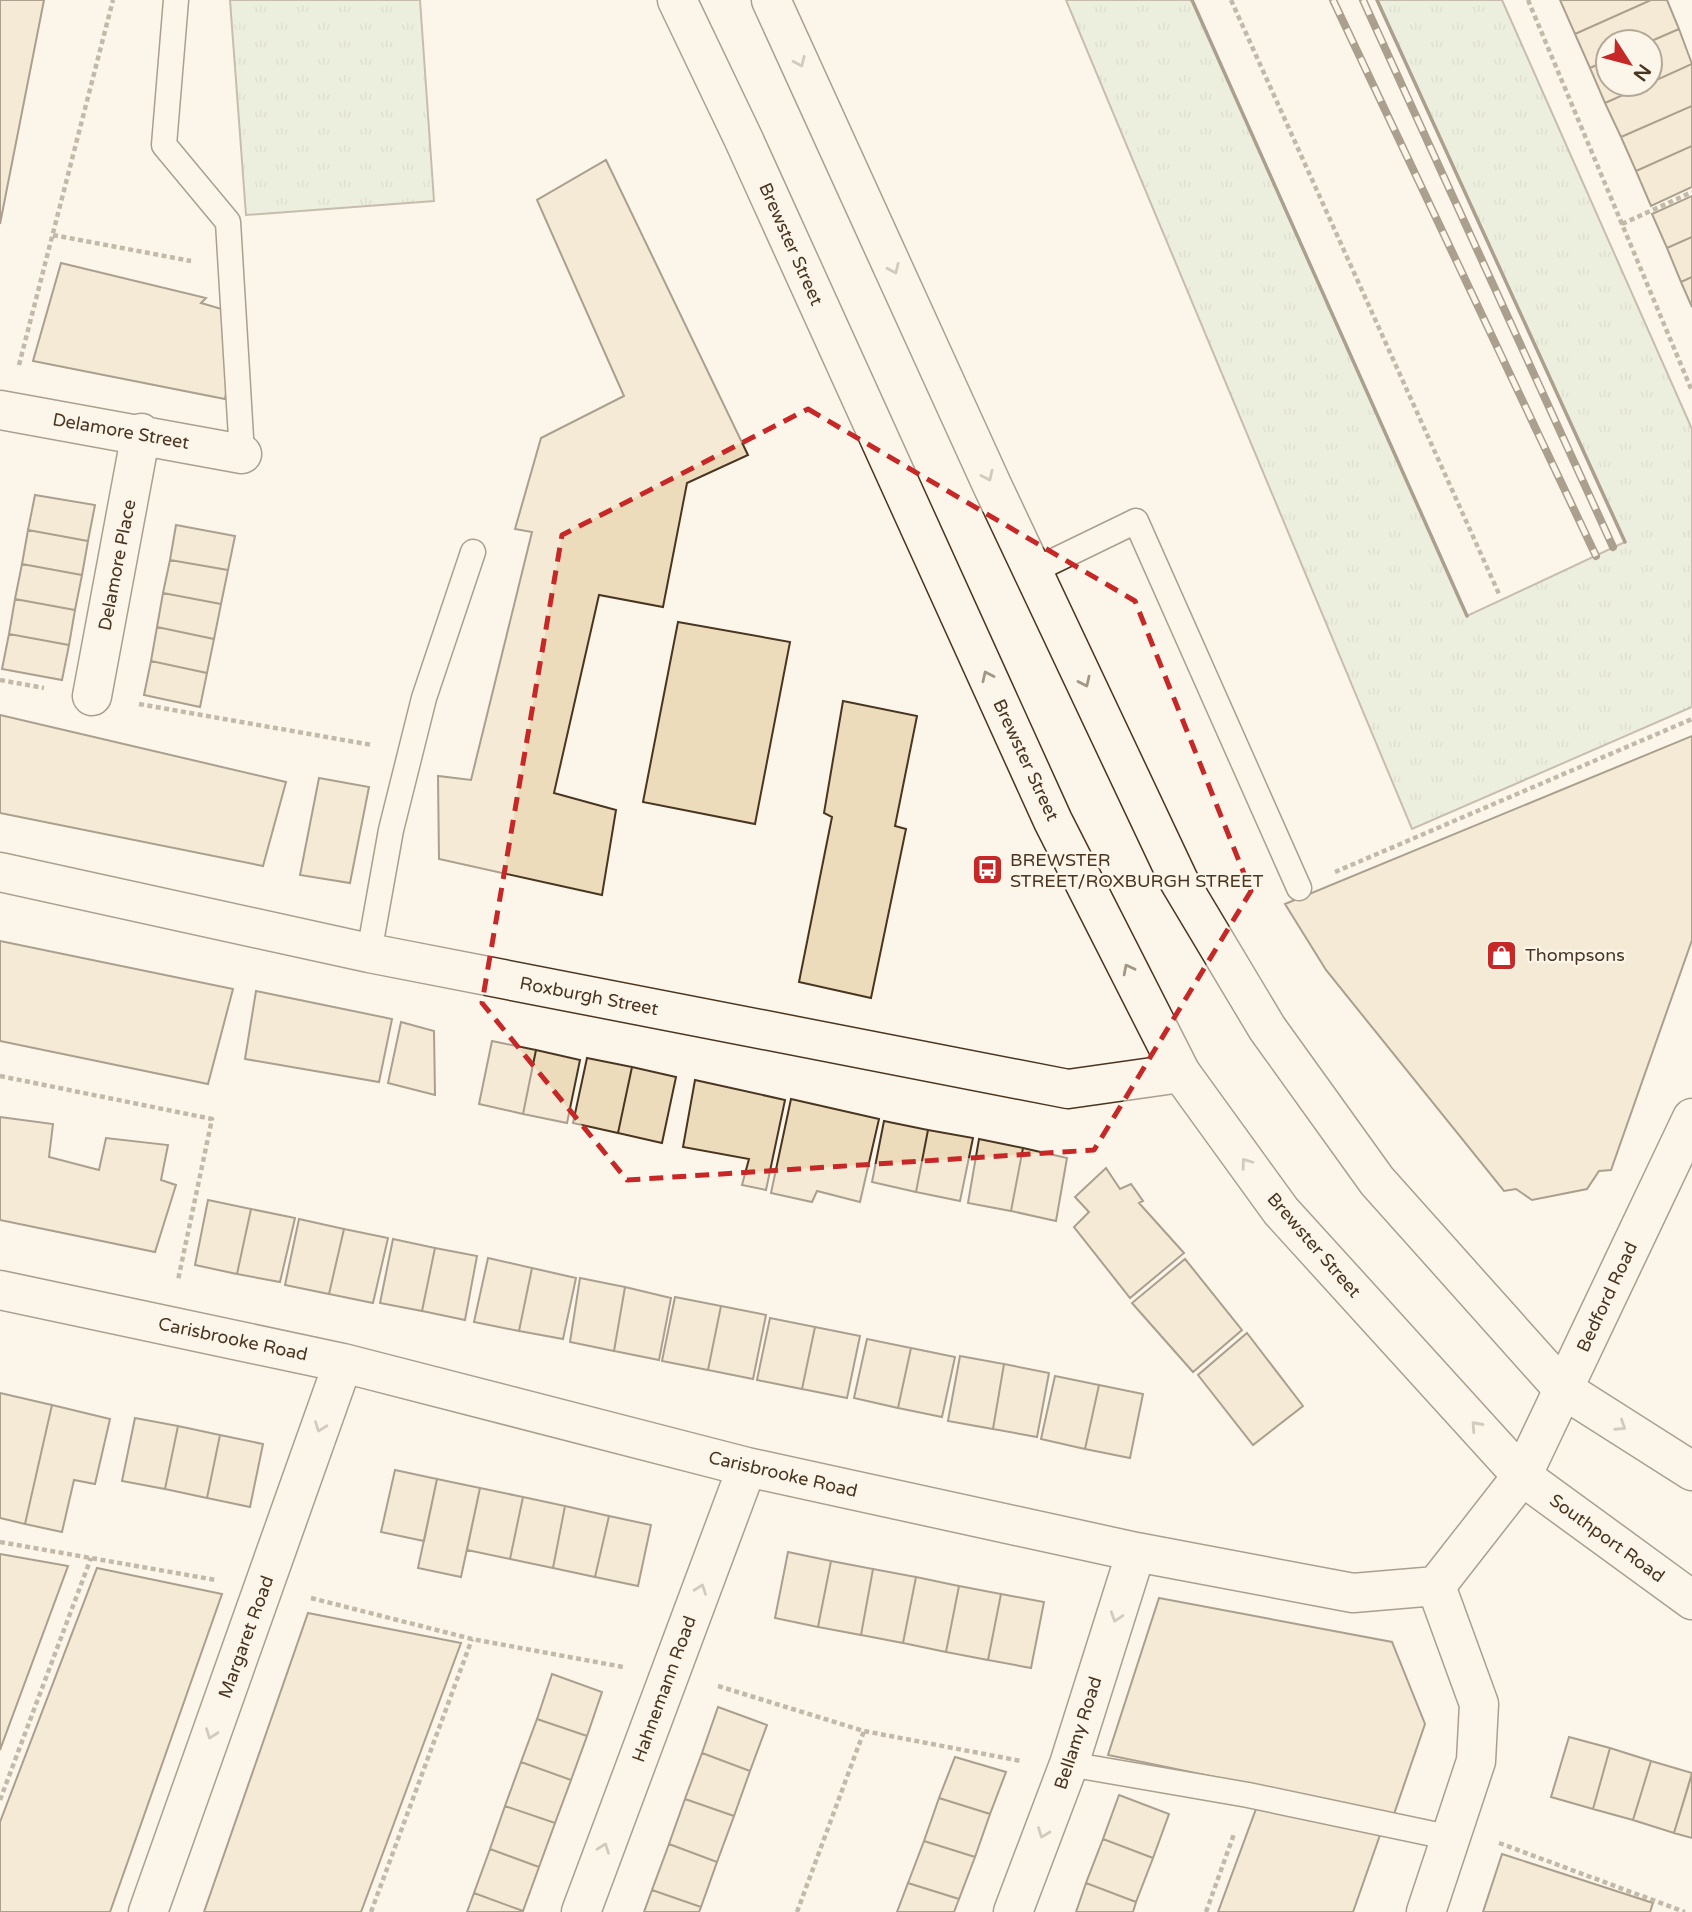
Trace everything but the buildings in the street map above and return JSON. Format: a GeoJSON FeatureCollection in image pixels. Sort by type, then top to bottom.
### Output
{"type":"FeatureCollection","features":[{"type":"Feature","properties":{"kind":"street","name":"Brewster Street"},"geometry":{"type":"LineString","coordinates":[[677,0],[743,138],[1054,821],[1181,1073],[1281,1211],[1522,1476]]}},
{"type":"Feature","properties":{"kind":"street"},"geometry":{"type":"LineString","coordinates":[[771,0],[1033,571],[1179,881],[1267,1028],[1377,1181],[1563,1389],[1692,1471]]}},
{"type":"Feature","properties":{"kind":"street","name":"Delamore Street"},"geometry":{"type":"LineString","coordinates":[[4,411],[141,433],[242,454]]}},
{"type":"Feature","properties":{"kind":"street","name":"Delamore Place"},"geometry":{"type":"LineString","coordinates":[[92,696],[141,433]]}},
{"type":"Feature","properties":{"kind":"street","name":"Roxburgh Street"},"geometry":{"type":"LineString","coordinates":[[0,873],[369,953],[1068,1089],[1181,1073]]}},
{"type":"Feature","properties":{"kind":"street","name":"Bedford Road"},"geometry":{"type":"LineString","coordinates":[[1522,1476],[1692,1118]]}},
{"type":"Feature","properties":{"kind":"street","name":"Carisbrooke Road"},"geometry":{"type":"LineString","coordinates":[[0,1290],[343,1363],[747,1467],[1136,1552],[1353,1593],[1436,1586]]}},
{"type":"Feature","properties":{"kind":"street","name":"Margaret Road"},"geometry":{"type":"LineString","coordinates":[[148,1912],[343,1363]]}},
{"type":"Feature","properties":{"kind":"street","name":"Hahnemann Road"},"geometry":{"type":"LineString","coordinates":[[580,1912],[747,1467]]}},
{"type":"Feature","properties":{"kind":"street"},"geometry":{"type":"LineString","coordinates":[[1426,1912],[1476,1761],[1479,1704],[1436,1586],[1522,1476]]}},
{"type":"Feature","properties":{"kind":"street","name":"Southport Road"},"geometry":{"type":"LineString","coordinates":[[1522,1476],[1692,1600]]}},
{"type":"Feature","properties":{"kind":"street","name":"Bellamy Road"},"geometry":{"type":"LineString","coordinates":[[1013,1912],[1069,1764],[1136,1552]]}},
{"type":"Feature","properties":{"kind":"lane"},"geometry":{"type":"LineString","coordinates":[[176,0],[164,145],[228,222],[242,454]]}},
{"type":"Feature","properties":{"kind":"lane"},"geometry":{"type":"LineString","coordinates":[[1033,571],[1136,520],[1299,888]]}},
{"type":"Feature","properties":{"kind":"lane"},"geometry":{"type":"LineString","coordinates":[[369,953],[391,830],[424,698],[473,552]]}},
{"type":"Feature","properties":{"kind":"lane"},"geometry":{"type":"LineString","coordinates":[[1069,1764],[1454,1832]]}},
{"type":"Feature","properties":{"kind":"path"},"geometry":{"type":"LineString","coordinates":[[4,411],[53,235],[113,0]]}},
{"type":"Feature","properties":{"kind":"path"},"geometry":{"type":"LineString","coordinates":[[1231,0],[1499,594]]}},
{"type":"Feature","properties":{"kind":"path"},"geometry":{"type":"LineString","coordinates":[[1528,0],[1692,391]]}},
{"type":"Feature","properties":{"kind":"path"},"geometry":{"type":"LineString","coordinates":[[1622,224],[1692,192]]}},
{"type":"Feature","properties":{"kind":"path"},"geometry":{"type":"LineString","coordinates":[[53,235],[196,262]]}},
{"type":"Feature","properties":{"kind":"path"},"geometry":{"type":"LineString","coordinates":[[0,680],[411,752]]}},
{"type":"Feature","properties":{"kind":"path"},"geometry":{"type":"LineString","coordinates":[[1299,888],[1692,719]]}},
{"type":"Feature","properties":{"kind":"path"},"geometry":{"type":"LineString","coordinates":[[0,1076],[212,1119],[169,1326]]}},
{"type":"Feature","properties":{"kind":"path"},"geometry":{"type":"LineString","coordinates":[[0,1542],[263,1588],[357,1608],[472,1639],[734,1689],[864,1731],[1009,1760],[1069,1764]]}},
{"type":"Feature","properties":{"kind":"path"},"geometry":{"type":"LineString","coordinates":[[0,1801],[91,1558]]}},
{"type":"Feature","properties":{"kind":"path"},"geometry":{"type":"LineString","coordinates":[[371,1912],[472,1639]]}},
{"type":"Feature","properties":{"kind":"path"},"geometry":{"type":"LineString","coordinates":[[797,1912],[864,1731]]}},
{"type":"Feature","properties":{"kind":"path"},"geometry":{"type":"LineString","coordinates":[[1206,1912],[1248,1795]]}},
{"type":"Feature","properties":{"kind":"path"},"geometry":{"type":"LineString","coordinates":[[1454,1832],[1685,1912]]}},
{"type":"Feature","properties":{"kind":"path"},"geometry":{"type":"LineString","coordinates":[[1664,1912],[1666,1905]]}},
{"type":"Feature","properties":{"kind":"highlighted area"},"geometry":{"type":"Polygon","coordinates":[[[808,409],[1135,601],[1251,891],[1094,1150],[627,1180],[482,1003],[562,535],[808,409]]]}},
{"type":"Feature","properties":{"kind":"green space"},"geometry":{"type":"Polygon","coordinates":[[[230,0],[420,0],[434,201],[246,215],[230,0]]]}},
{"type":"Feature","properties":{"kind":"green space"},"geometry":{"type":"Polygon","coordinates":[[[1066,0],[1192,0],[1467,616],[1625,542],[1377,0],[1502,0],[1692,429],[1692,707],[1412,829],[1066,0]]]}},
{"type":"Feature","properties":{"kind":"railway"},"geometry":{"type":"LineString","coordinates":[[1333,0],[1596,556]]}},
{"type":"Feature","properties":{"kind":"railway"},"geometry":{"type":"LineString","coordinates":[[1363,0],[1613,547]]}},
{"type":"Feature","properties":{"kind":"wall"},"geometry":{"type":"LineString","coordinates":[[1192,0],[1467,616]]}},
{"type":"Feature","properties":{"kind":"wall"},"geometry":{"type":"LineString","coordinates":[[1377,0],[1625,542]]}},
{"type":"Feature","properties":{"kind":"place","name":"BREWSTER STREET/ROXBURGH STREET"},"geometry":{"type":"Point","coordinates":[987,870]}},
{"type":"Feature","properties":{"kind":"place","name":"Thompsons"},"geometry":{"type":"Point","coordinates":[1502,955]}}]}
